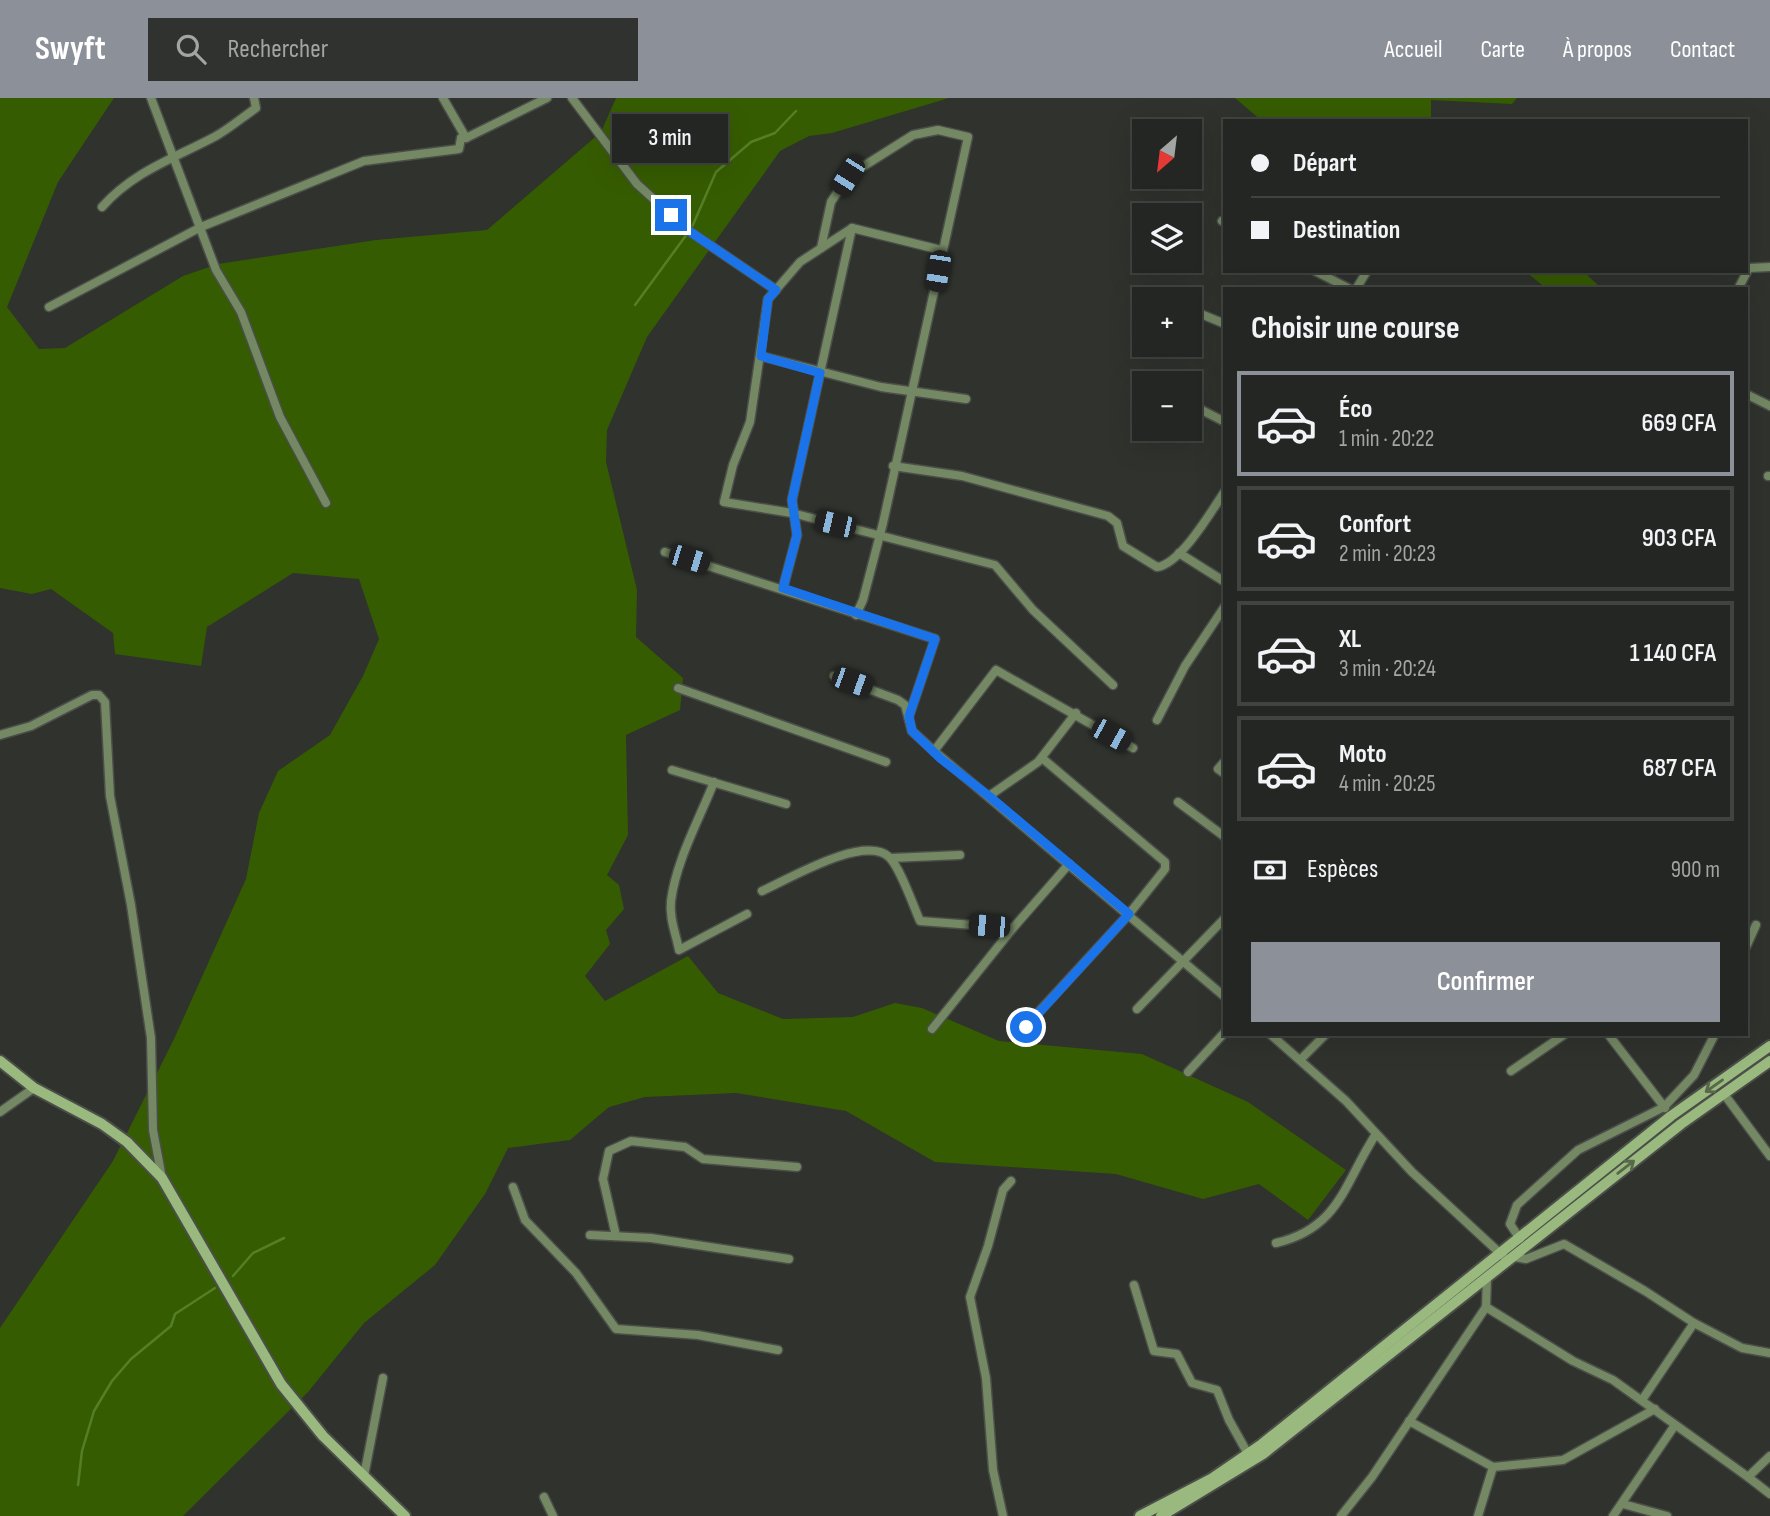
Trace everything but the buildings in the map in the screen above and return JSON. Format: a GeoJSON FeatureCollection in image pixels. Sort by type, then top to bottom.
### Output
{"type":"FeatureCollection","features":[{"type":"Feature","properties":{"kind":"main road"},"geometry":{"type":"LineString","coordinates":[[1161,1516],[1263,1454],[1487,1278],[1508,1257],[1520,1239],[1668,1111],[1770,1046]]}},
{"type":"Feature","properties":{"kind":"main road"},"geometry":{"type":"LineString","coordinates":[[1140,1516],[1211,1479],[1248,1454],[1681,1124],[1770,1061]]}},
{"type":"Feature","properties":{"kind":"main road"},"geometry":{"type":"LineString","coordinates":[[0,1062],[34,1088],[127,1142],[162,1178],[281,1384],[323,1436],[405,1516]]}},
{"type":"Feature","properties":{"kind":"street"},"geometry":{"type":"LineString","coordinates":[[151,98],[216,270],[241,312],[280,417],[326,503]]}},
{"type":"Feature","properties":{"kind":"street"},"geometry":{"type":"LineString","coordinates":[[102,207],[119,188],[173,156],[217,135],[256,108],[254,98]]}},
{"type":"Feature","properties":{"kind":"street"},"geometry":{"type":"LineString","coordinates":[[443,98],[466,138]]}},
{"type":"Feature","properties":{"kind":"street"},"geometry":{"type":"LineString","coordinates":[[49,307],[201,227],[364,161],[459,149],[461,138],[466,138],[547,98]]}},
{"type":"Feature","properties":{"kind":"street"},"geometry":{"type":"LineString","coordinates":[[572,98],[637,184],[689,231],[776,290]]}},
{"type":"Feature","properties":{"kind":"street"},"geometry":{"type":"LineString","coordinates":[[821,248],[831,202],[848,176],[914,135],[938,130],[968,137],[927,330],[893,466],[880,535],[863,600],[856,615]]}},
{"type":"Feature","properties":{"kind":"street"},"geometry":{"type":"LineString","coordinates":[[783,588],[797,535],[798,524],[792,513],[804,439],[852,228]]}},
{"type":"Feature","properties":{"kind":"street"},"geometry":{"type":"LineString","coordinates":[[942,250],[852,228],[800,262],[768,299],[750,422],[733,465],[724,502],[792,513],[995,565],[1033,610],[1113,685]]}},
{"type":"Feature","properties":{"kind":"street"},"geometry":{"type":"LineString","coordinates":[[1748,270],[1770,267]]}},
{"type":"Feature","properties":{"kind":"street"},"geometry":{"type":"LineString","coordinates":[[1319,273],[1346,287]]}},
{"type":"Feature","properties":{"kind":"street"},"geometry":{"type":"LineString","coordinates":[[1202,314],[1223,323]]}},
{"type":"Feature","properties":{"kind":"street"},"geometry":{"type":"LineString","coordinates":[[761,356],[820,373],[910,392],[966,399]]}},
{"type":"Feature","properties":{"kind":"street"},"geometry":{"type":"LineString","coordinates":[[1748,395],[1770,406]]}},
{"type":"Feature","properties":{"kind":"street"},"geometry":{"type":"LineString","coordinates":[[1202,410],[1223,421]]}},
{"type":"Feature","properties":{"kind":"street"},"geometry":{"type":"LineString","coordinates":[[893,466],[962,476],[1108,516],[1117,523],[1123,546],[1157,566],[1165,565],[1179,553],[1223,494]]}},
{"type":"Feature","properties":{"kind":"street"},"geometry":{"type":"LineString","coordinates":[[665,552],[935,639],[909,716]]}},
{"type":"Feature","properties":{"kind":"street"},"geometry":{"type":"LineString","coordinates":[[1179,553],[1223,581]]}},
{"type":"Feature","properties":{"kind":"street"},"geometry":{"type":"LineString","coordinates":[[1157,720],[1185,666],[1223,609]]}},
{"type":"Feature","properties":{"kind":"street"},"geometry":{"type":"LineString","coordinates":[[934,751],[996,670],[1076,713],[1133,748]]}},
{"type":"Feature","properties":{"kind":"street"},"geometry":{"type":"LineString","coordinates":[[834,676],[905,705],[912,731],[1223,995]]}},
{"type":"Feature","properties":{"kind":"street"},"geometry":{"type":"LineString","coordinates":[[678,688],[814,733],[886,762]]}},
{"type":"Feature","properties":{"kind":"street"},"geometry":{"type":"LineString","coordinates":[[0,735],[31,726],[92,695],[99,695],[105,702],[110,796],[131,905],[151,1038],[153,1130],[162,1178]]}},
{"type":"Feature","properties":{"kind":"street"},"geometry":{"type":"LineString","coordinates":[[989,796],[1042,758],[1076,713]]}},
{"type":"Feature","properties":{"kind":"street"},"geometry":{"type":"LineString","coordinates":[[1026,1027],[1129,914],[1165,869],[1165,862],[1042,758]]}},
{"type":"Feature","properties":{"kind":"street"},"geometry":{"type":"LineString","coordinates":[[671,771],[786,804]]}},
{"type":"Feature","properties":{"kind":"street"},"geometry":{"type":"LineString","coordinates":[[714,782],[678,871],[671,903],[679,950],[747,914]]}},
{"type":"Feature","properties":{"kind":"street"},"geometry":{"type":"LineString","coordinates":[[1178,802],[1223,836]]}},
{"type":"Feature","properties":{"kind":"street"},"geometry":{"type":"LineString","coordinates":[[762,891],[853,851],[880,850],[891,858],[920,921],[1013,928]]}},
{"type":"Feature","properties":{"kind":"street"},"geometry":{"type":"LineString","coordinates":[[891,858],[960,855]]}},
{"type":"Feature","properties":{"kind":"street"},"geometry":{"type":"LineString","coordinates":[[932,1029],[1013,928],[1069,864]]}},
{"type":"Feature","properties":{"kind":"street"},"geometry":{"type":"LineString","coordinates":[[1137,1009],[1181,960],[1223,920]]}},
{"type":"Feature","properties":{"kind":"street"},"geometry":{"type":"LineString","coordinates":[[1748,943],[1756,925]]}},
{"type":"Feature","properties":{"kind":"street"},"geometry":{"type":"LineString","coordinates":[[1188,1072],[1223,1034]]}},
{"type":"Feature","properties":{"kind":"street"},"geometry":{"type":"LineString","coordinates":[[1272,1036],[1301,1059],[1451,1210],[1508,1257],[1526,1259],[1564,1244],[1645,1291],[1693,1323],[1742,1348],[1770,1353]]}},
{"type":"Feature","properties":{"kind":"street"},"geometry":{"type":"LineString","coordinates":[[1301,1059],[1324,1036]]}},
{"type":"Feature","properties":{"kind":"street"},"geometry":{"type":"LineString","coordinates":[[1511,1071],[1562,1036]]}},
{"type":"Feature","properties":{"kind":"street"},"geometry":{"type":"LineString","coordinates":[[1610,1036],[1668,1111]]}},
{"type":"Feature","properties":{"kind":"street"},"geometry":{"type":"LineString","coordinates":[[1520,1239],[1510,1223],[1517,1205],[1578,1150],[1668,1111],[1694,1075],[1714,1036]]}},
{"type":"Feature","properties":{"kind":"street"},"geometry":{"type":"LineString","coordinates":[[0,1112],[34,1088]]}},
{"type":"Feature","properties":{"kind":"street"},"geometry":{"type":"LineString","coordinates":[[1724,1094],[1770,1156]]}},
{"type":"Feature","properties":{"kind":"street"},"geometry":{"type":"LineString","coordinates":[[1276,1242],[1311,1231],[1326,1218],[1376,1134]]}},
{"type":"Feature","properties":{"kind":"street"},"geometry":{"type":"LineString","coordinates":[[616,1236],[603,1179],[609,1151],[631,1141],[685,1147],[703,1159],[797,1167]]}},
{"type":"Feature","properties":{"kind":"street"},"geometry":{"type":"LineString","coordinates":[[1003,1516],[993,1470],[986,1378],[970,1297],[988,1246],[1003,1190],[1011,1181]]}},
{"type":"Feature","properties":{"kind":"street"},"geometry":{"type":"LineString","coordinates":[[513,1187],[526,1220],[576,1272],[616,1329],[698,1335],[778,1350]]}},
{"type":"Feature","properties":{"kind":"street"},"geometry":{"type":"LineString","coordinates":[[590,1235],[651,1238],[789,1259]]}},
{"type":"Feature","properties":{"kind":"street"},"geometry":{"type":"LineString","coordinates":[[1342,1516],[1486,1307],[1487,1278]]}},
{"type":"Feature","properties":{"kind":"street"},"geometry":{"type":"LineString","coordinates":[[1134,1285],[1154,1351],[1177,1354],[1192,1383],[1217,1390],[1229,1420],[1248,1454]]}},
{"type":"Feature","properties":{"kind":"street"},"geometry":{"type":"LineString","coordinates":[[1486,1307],[1573,1361],[1614,1380],[1770,1494]]}},
{"type":"Feature","properties":{"kind":"street"},"geometry":{"type":"LineString","coordinates":[[1642,1400],[1693,1323]]}},
{"type":"Feature","properties":{"kind":"street"},"geometry":{"type":"LineString","coordinates":[[364,1476],[383,1378]]}},
{"type":"Feature","properties":{"kind":"street"},"geometry":{"type":"LineString","coordinates":[[1409,1421],[1493,1467],[1563,1460],[1655,1409]]}},
{"type":"Feature","properties":{"kind":"street"},"geometry":{"type":"LineString","coordinates":[[1613,1516],[1675,1425]]}},
{"type":"Feature","properties":{"kind":"street"},"geometry":{"type":"LineString","coordinates":[[1748,1477],[1770,1457]]}},
{"type":"Feature","properties":{"kind":"street"},"geometry":{"type":"LineString","coordinates":[[1478,1516],[1493,1467]]}},
{"type":"Feature","properties":{"kind":"street"},"geometry":{"type":"LineString","coordinates":[[544,1497],[553,1516]]}},
{"type":"Feature","properties":{"kind":"street"},"geometry":{"type":"LineString","coordinates":[[1623,1504],[1667,1516]]}},
{"type":"Feature","properties":{"kind":"green space"},"geometry":{"type":"Polygon","coordinates":[[[0,98],[114,98],[58,182],[7,307],[39,349],[65,348],[183,276],[218,264],[376,240],[487,230],[601,132],[616,98],[949,98],[832,133],[809,136],[780,151],[647,337],[607,430],[606,462],[637,590],[636,637],[683,678],[680,710],[626,735],[628,835],[607,875],[619,885],[624,909],[606,930],[610,944],[585,976],[605,1001],[688,956],[718,993],[783,1019],[853,1017],[895,1003],[922,1008],[999,1041],[1142,1054],[1248,1102],[1346,1170],[1308,1220],[1259,1184],[1203,1199],[1116,1174],[935,1162],[846,1111],[736,1093],[645,1097],[609,1107],[570,1140],[508,1148],[485,1194],[435,1265],[364,1323],[308,1392],[183,1516],[0,1516],[0,1328],[113,1161],[174,1039],[246,879],[259,813],[278,771],[330,735],[363,676],[379,639],[359,579],[293,573],[207,627],[201,666],[115,654],[113,633],[51,589],[32,594],[0,588],[0,98]]]}},
{"type":"Feature","properties":{"kind":"green space"},"geometry":{"type":"Polygon","coordinates":[[[1235,98],[1517,98],[1512,104],[1431,100],[1431,119],[1260,119],[1235,98]]]}},
{"type":"Feature","properties":{"kind":"green space"},"geometry":{"type":"Polygon","coordinates":[[[1527,273],[1585,273],[1600,287],[1545,287],[1527,273]]]}},
{"type":"Feature","properties":{"kind":"waterway"},"geometry":{"type":"LineString","coordinates":[[692,227],[716,172],[751,142],[775,133],[796,111]]}},
{"type":"Feature","properties":{"kind":"waterway"},"geometry":{"type":"LineString","coordinates":[[635,305],[687,234]]}},
{"type":"Feature","properties":{"kind":"waterway"},"geometry":{"type":"LineString","coordinates":[[233,1276],[253,1253],[284,1238]]}},
{"type":"Feature","properties":{"kind":"waterway"},"geometry":{"type":"LineString","coordinates":[[78,1485],[82,1451],[94,1411],[112,1381],[131,1359],[171,1326],[175,1314],[215,1288]]}},
{"type":"Feature","properties":{"kind":"route"},"geometry":{"type":"LineString","coordinates":[[671,215],[689,231],[776,290],[768,299],[761,356],[820,373],[792,500],[792,513],[798,524],[797,535],[783,588],[856,615],[935,639],[909,716],[912,731],[941,759],[1129,914],[1026,1027]]}}]}
